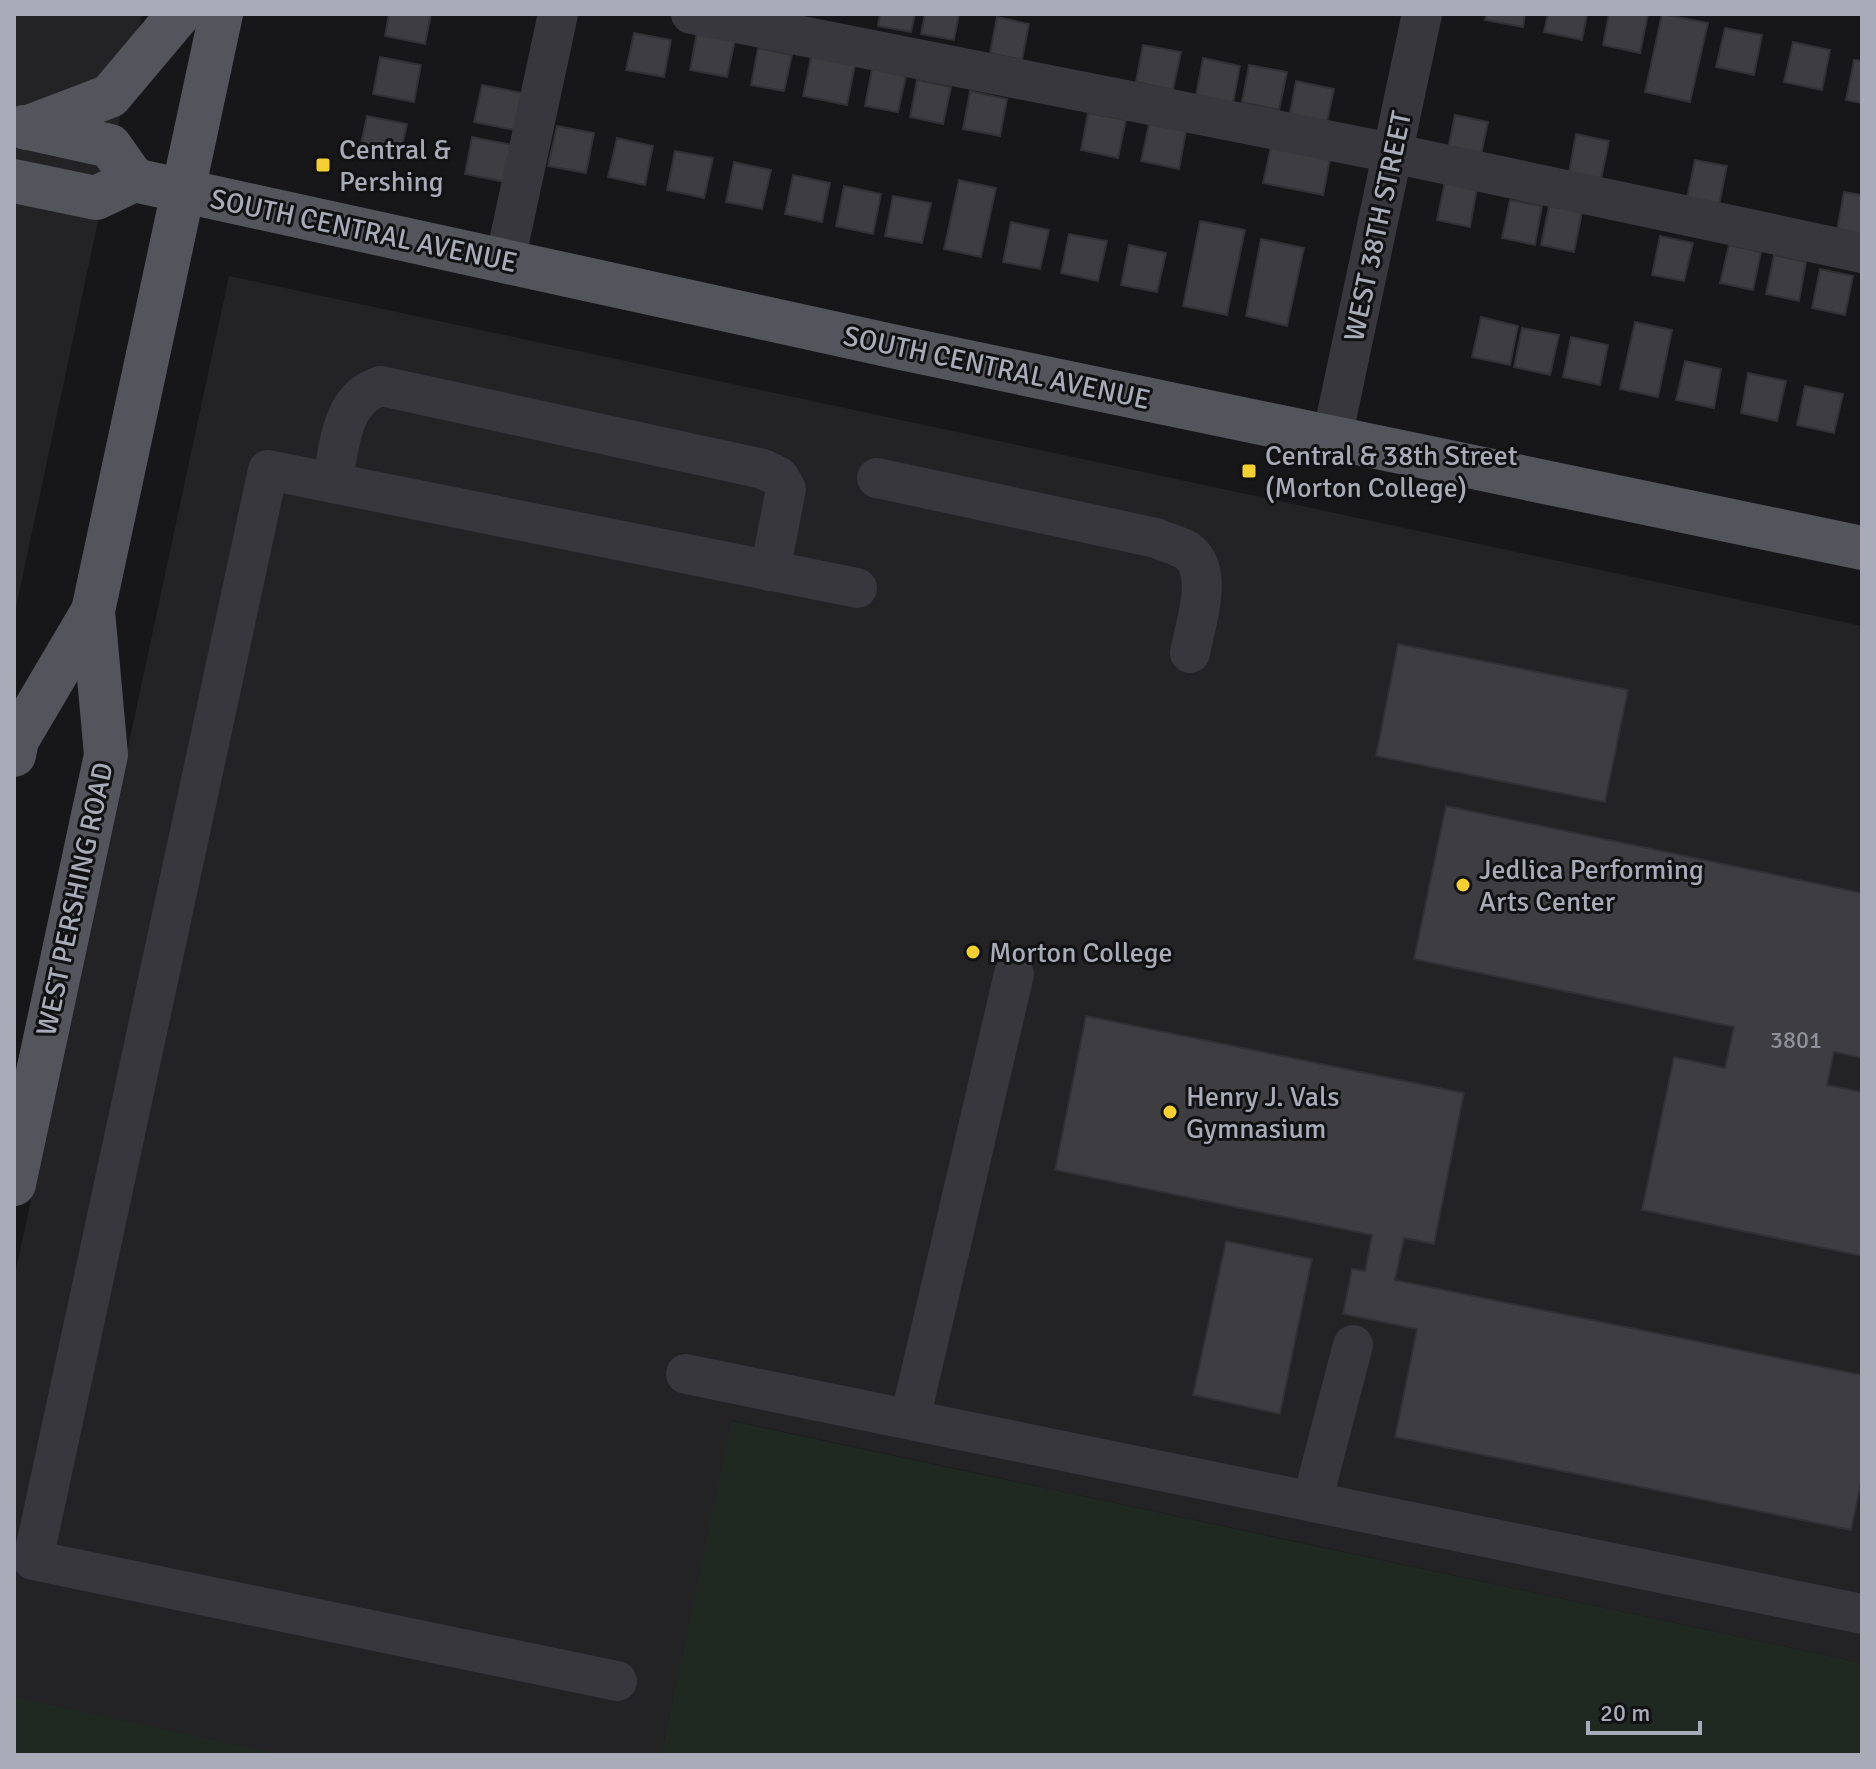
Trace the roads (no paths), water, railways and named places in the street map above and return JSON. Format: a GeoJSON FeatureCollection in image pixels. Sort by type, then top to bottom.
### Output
{"type":"FeatureCollection","features":[{"type":"Feature","properties":{"kind":"main road"},"geometry":{"type":"LineString","coordinates":[[20,126],[110,96],[179,14]]}},
{"type":"Feature","properties":{"kind":"main road","name":"WEST PERSHING ROAD"},"geometry":{"type":"LineString","coordinates":[[14,1184],[106,755],[93,611],[221,14]]}},
{"type":"Feature","properties":{"kind":"main road"},"geometry":{"type":"LineString","coordinates":[[14,181],[96,198],[134,180],[110,146],[20,126]]}},
{"type":"Feature","properties":{"kind":"main road","name":"SOUTH CENTRAL AVENUE"},"geometry":{"type":"LineString","coordinates":[[134,180],[1332,438],[1862,548]]}},
{"type":"Feature","properties":{"kind":"main road","name":"WEST PERSHING ROAD"},"geometry":{"type":"LineString","coordinates":[[14,755],[17,740],[93,611]]}},
{"type":"Feature","properties":{"kind":"street"},"geometry":{"type":"LineString","coordinates":[[505,261],[558,14]]}},
{"type":"Feature","properties":{"kind":"street"},"geometry":{"type":"LineString","coordinates":[[691,14],[1392,153],[1862,253]]}},
{"type":"Feature","properties":{"kind":"street","name":"WEST 38TH STREET"},"geometry":{"type":"LineString","coordinates":[[1332,438],[1422,14]]}},
{"type":"Feature","properties":{"kind":"street"},"geometry":{"type":"LineString","coordinates":[[332,483],[348,413],[366,391],[381,386],[763,469],[779,477],[786,489],[770,571]]}},
{"type":"Feature","properties":{"kind":"street"},"geometry":{"type":"LineString","coordinates":[[617,1681],[33,1560],[268,470],[857,588]]}},
{"type":"Feature","properties":{"kind":"street"},"geometry":{"type":"LineString","coordinates":[[877,478],[1156,538],[1186,551],[1200,566],[1202,580],[1190,653]]}},
{"type":"Feature","properties":{"kind":"street"},"geometry":{"type":"LineString","coordinates":[[910,1419],[1014,974]]}},
{"type":"Feature","properties":{"kind":"street"},"geometry":{"type":"LineString","coordinates":[[1312,1502],[1353,1345]]}},
{"type":"Feature","properties":{"kind":"street"},"geometry":{"type":"LineString","coordinates":[[686,1374],[1862,1614]]}},
{"type":"Feature","properties":{"kind":"place","name":"Central & Pershing"},"geometry":{"type":"Point","coordinates":[323,165]}},
{"type":"Feature","properties":{"kind":"place","name":"Central & 38th Street (Morton College)"},"geometry":{"type":"Point","coordinates":[1249,471]}},
{"type":"Feature","properties":{"kind":"place","name":"Jedlica Performing Arts Center"},"geometry":{"type":"Point","coordinates":[1463,885]}},
{"type":"Feature","properties":{"kind":"place","name":"Morton College"},"geometry":{"type":"Point","coordinates":[973,952]}},
{"type":"Feature","properties":{"kind":"place","name":"Henry J. Vals Gymnasium"},"geometry":{"type":"Point","coordinates":[1170,1112]}}]}
